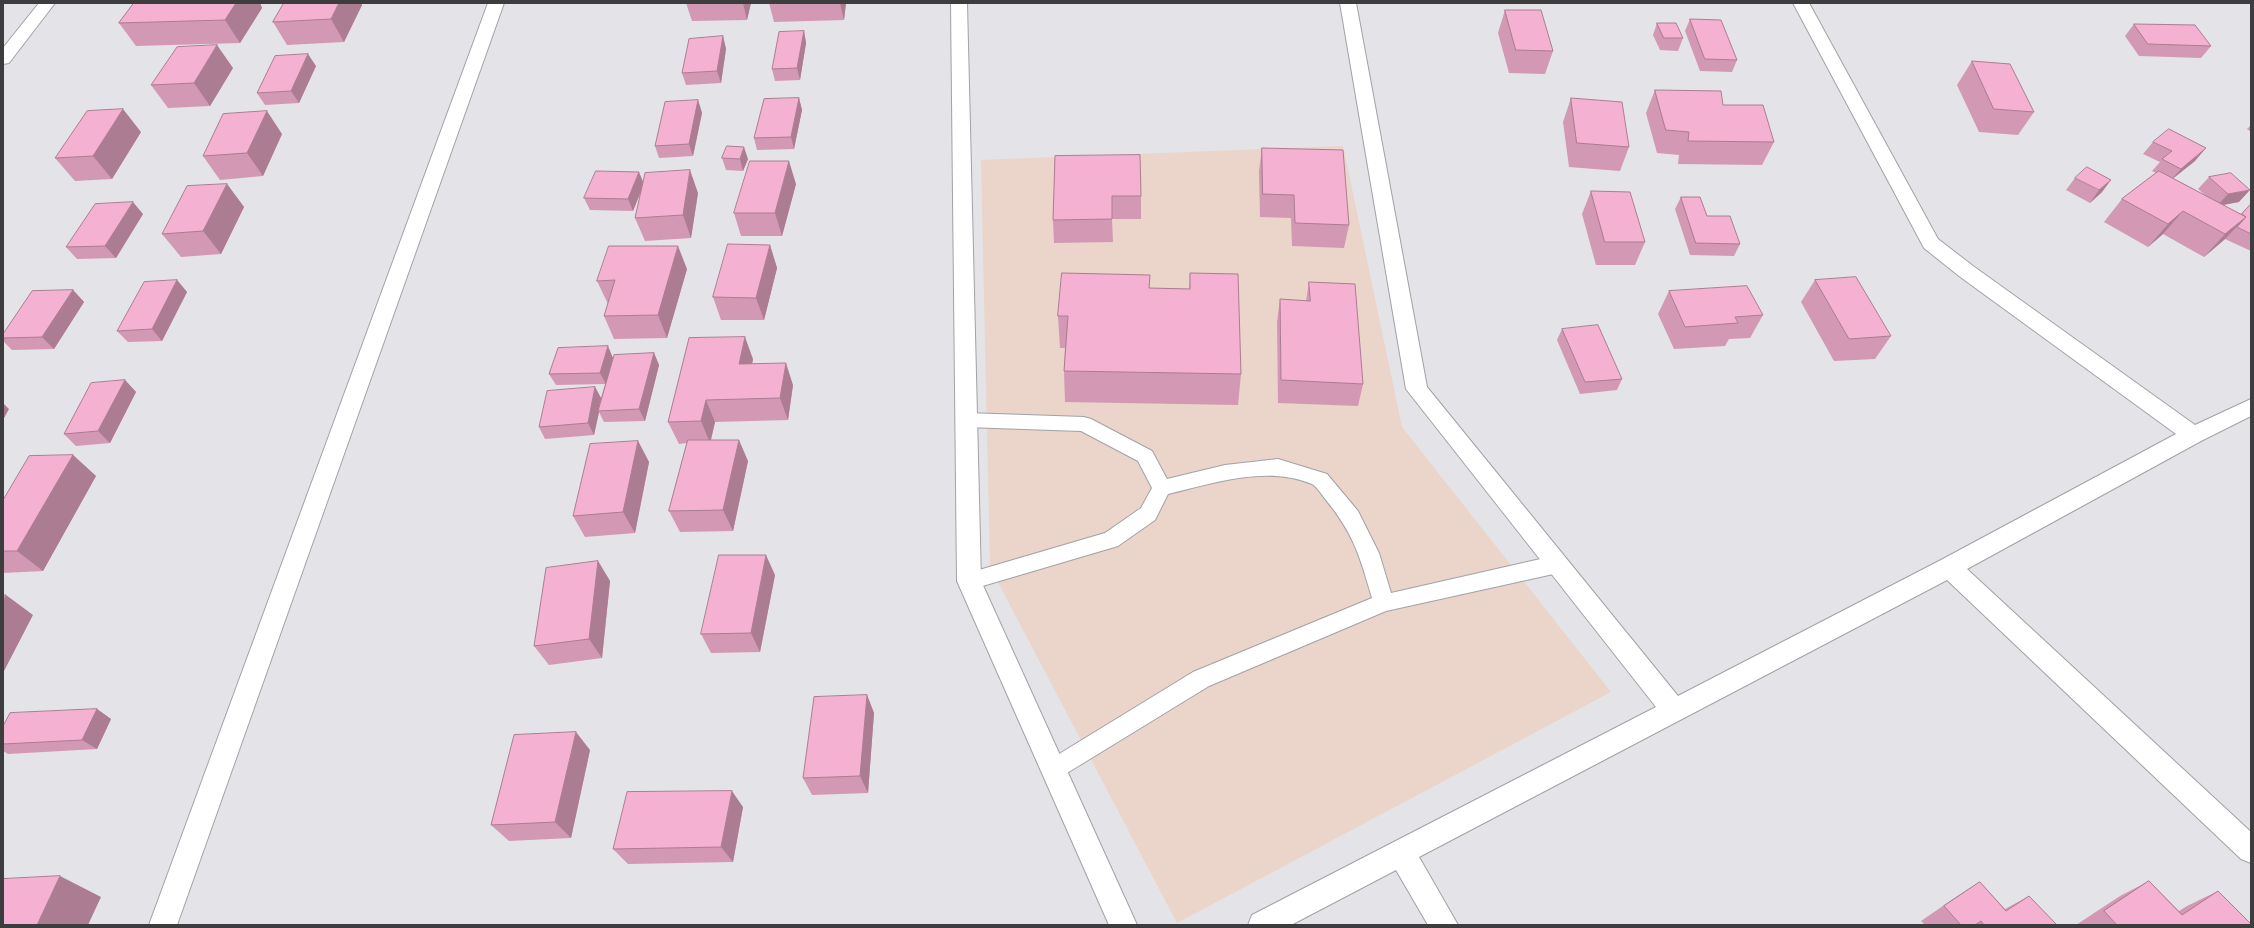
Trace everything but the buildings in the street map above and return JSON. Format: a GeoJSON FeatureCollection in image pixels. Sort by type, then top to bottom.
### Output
{"type":"FeatureCollection","features":[{"type":"Feature","properties":{"kind":"street"},"geometry":{"type":"LineString","coordinates":[[3,59],[47,3]]}},
{"type":"Feature","properties":{"kind":"street"},"geometry":{"type":"LineString","coordinates":[[163,925],[496,3]]}},
{"type":"Feature","properties":{"kind":"street"},"geometry":{"type":"LineString","coordinates":[[959,3],[969,581],[1123,925]]}},
{"type":"Feature","properties":{"kind":"street"},"geometry":{"type":"LineString","coordinates":[[1348,3],[1417,389],[1674,709]]}},
{"type":"Feature","properties":{"kind":"street"},"geometry":{"type":"LineString","coordinates":[[1801,3],[1931,243],[1966,271],[2193,435]]}},
{"type":"Feature","properties":{"kind":"street"},"geometry":{"type":"LineString","coordinates":[[1262,925],[1949,567],[2193,435],[2251,407]]}},
{"type":"Feature","properties":{"kind":"street"},"geometry":{"type":"LineString","coordinates":[[1949,567],[2251,850]]}},
{"type":"Feature","properties":{"kind":"street"},"geometry":{"type":"LineString","coordinates":[[1402,852],[1444,925]]}},
{"type":"Feature","properties":{"kind":"lane"},"geometry":{"type":"LineString","coordinates":[[966,420],[1084,424],[1145,456],[1162,488]]}},
{"type":"Feature","properties":{"kind":"lane"},"geometry":{"type":"LineString","coordinates":[[969,581],[1111,540],[1148,514],[1162,488],[1225,473],[1278,467],[1320,479],[1351,517],[1369,553],[1384,603]]}},
{"type":"Feature","properties":{"kind":"lane"},"geometry":{"type":"LineString","coordinates":[[1054,770],[1201,679],[1384,603],[1558,564]]}},
{"type":"Feature","properties":{"kind":"shaded area"},"geometry":{"type":"Polygon","coordinates":[[[1343,146],[1402,427],[1611,692],[1177,923],[990,567],[981,160],[1343,146]]]}}]}
